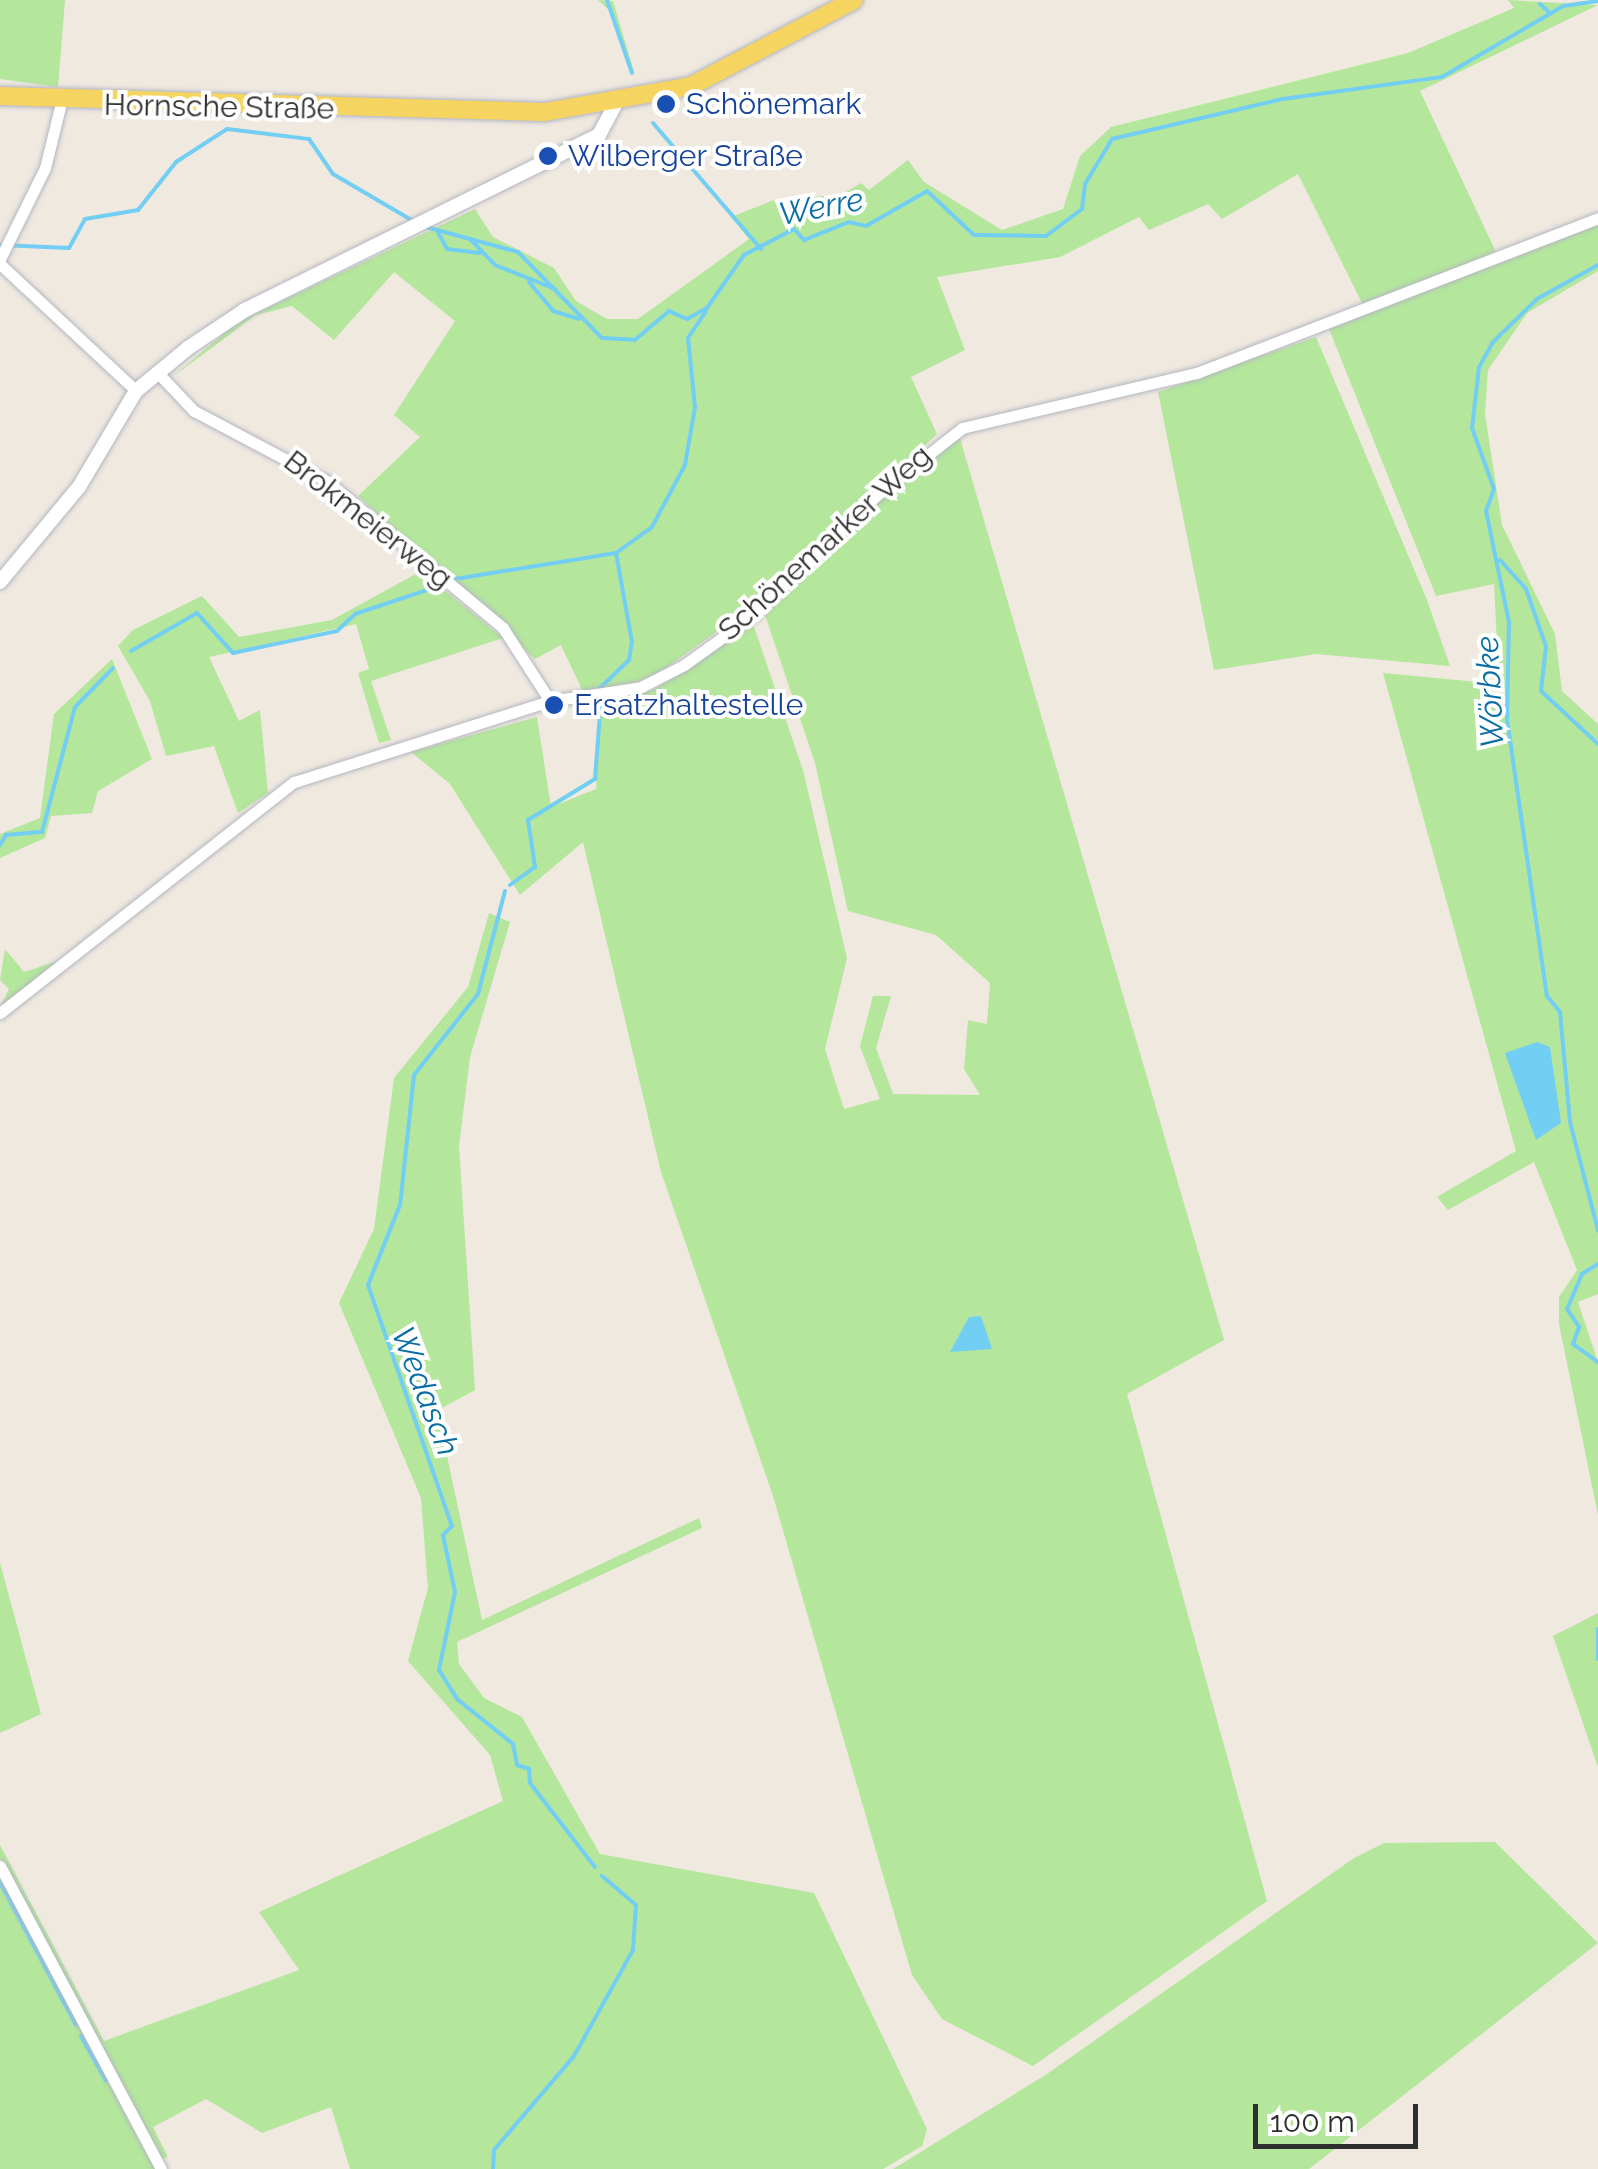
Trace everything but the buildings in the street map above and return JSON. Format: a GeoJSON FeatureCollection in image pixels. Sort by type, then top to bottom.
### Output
{"type":"FeatureCollection","features":[{"type":"Feature","properties":{"kind":"main road"},"geometry":{"type":"LineString","coordinates":[[617,102],[714,70],[854,0]]}},
{"type":"Feature","properties":{"kind":"main road","name":"Hornsche Straße"},"geometry":{"type":"LineString","coordinates":[[0,96],[61,103],[438,112],[617,102]]}},
{"type":"Feature","properties":{"kind":"street"},"geometry":{"type":"LineString","coordinates":[[0,582],[79,488],[136,391],[157,372],[245,310],[599,135],[617,102]]}},
{"type":"Feature","properties":{"kind":"street"},"geometry":{"type":"LineString","coordinates":[[61,103],[44,168],[2,254],[136,391]]}},
{"type":"Feature","properties":{"kind":"street","name":"Schönemarker Weg"},"geometry":{"type":"LineString","coordinates":[[0,1012],[294,782],[550,702],[641,687],[684,665],[755,614],[877,495],[962,428],[1198,373],[1598,218]]}},
{"type":"Feature","properties":{"kind":"street","name":"Brokmeierweg"},"geometry":{"type":"LineString","coordinates":[[157,372],[194,411],[294,457],[370,516],[503,628],[550,702]]}},
{"type":"Feature","properties":{"kind":"street"},"geometry":{"type":"LineString","coordinates":[[0,1866],[161,2169]]}},
{"type":"Feature","properties":{"kind":"green space"},"geometry":{"type":"Polygon","coordinates":[[[0,0],[65,0],[58,87],[0,79],[0,0]]]}},
{"type":"Feature","properties":{"kind":"green space"},"geometry":{"type":"Polygon","coordinates":[[[598,0],[613,1],[635,75],[609,10],[598,0]]]}},
{"type":"Feature","properties":{"kind":"green space"},"geometry":{"type":"Polygon","coordinates":[[[1508,0],[1598,5],[1420,91],[1496,252],[1363,305],[1298,174],[1222,219],[1208,204],[1149,230],[1139,217],[1060,257],[937,277],[965,350],[911,377],[937,434],[758,602],[652,678],[584,694],[561,645],[535,659],[358,496],[420,437],[394,415],[455,321],[394,272],[334,340],[292,306],[256,315],[171,378],[238,322],[475,209],[493,237],[554,268],[576,301],[607,319],[638,319],[749,239],[731,217],[777,199],[841,195],[861,183],[869,190],[908,160],[924,182],[1002,230],[1063,209],[1080,156],[1111,127],[1408,53],[1514,8],[1508,0]]]}},
{"type":"Feature","properties":{"kind":"green space"},"geometry":{"type":"Polygon","coordinates":[[[1598,225],[1598,271],[1527,313],[1488,370],[1485,414],[1502,525],[1555,634],[1562,691],[1598,724],[1598,1294],[1578,1302],[1598,1362],[1598,1515],[1559,1324],[1559,1297],[1577,1270],[1534,1162],[1448,1210],[1437,1197],[1516,1151],[1383,673],[1499,684],[1494,584],[1436,596],[1329,329],[1598,225]]]}},
{"type":"Feature","properties":{"kind":"green space"},"geometry":{"type":"Polygon","coordinates":[[[1316,337],[1427,600],[1450,666],[1316,654],[1214,670],[1158,392],[1316,337]]]}},
{"type":"Feature","properties":{"kind":"green space"},"geometry":{"type":"Polygon","coordinates":[[[959,435],[1224,1340],[1127,1394],[1267,1901],[1033,2066],[942,2019],[912,1975],[773,1496],[661,1172],[583,842],[520,895],[450,784],[411,752],[537,717],[551,807],[596,789],[601,701],[653,690],[753,624],[803,770],[847,958],[825,1049],[844,1109],[880,1099],[860,1046],[873,996],[891,996],[876,1048],[893,1094],[980,1095],[964,1069],[968,1020],[987,1024],[990,983],[936,935],[848,911],[815,763],[765,615],[875,501],[959,435]]]}},
{"type":"Feature","properties":{"kind":"green space"},"geometry":{"type":"Polygon","coordinates":[[[421,571],[503,638],[371,681],[391,740],[379,743],[358,673],[369,669],[356,624],[209,657],[239,721],[260,710],[268,793],[238,813],[214,746],[166,756],[150,701],[118,646],[133,630],[202,596],[239,637],[332,620],[421,571]]]}},
{"type":"Feature","properties":{"kind":"green space"},"geometry":{"type":"Polygon","coordinates":[[[112,659],[152,759],[98,791],[92,813],[51,816],[45,838],[0,858],[0,834],[40,818],[54,714],[112,659]]]}},
{"type":"Feature","properties":{"kind":"green space"},"geometry":{"type":"Polygon","coordinates":[[[489,913],[510,922],[470,1057],[459,1146],[475,1390],[440,1409],[482,1620],[699,1518],[702,1528],[457,1642],[459,1664],[484,1698],[522,1717],[600,1854],[814,1893],[927,2129],[922,2146],[883,2169],[350,2169],[331,2107],[262,2133],[206,2099],[153,2127],[168,2157],[160,2159],[0,1859],[0,1845],[104,2041],[299,1970],[259,1912],[503,1801],[490,1755],[408,1661],[428,1588],[421,1498],[339,1303],[374,1229],[394,1078],[468,987],[489,913]]]}},
{"type":"Feature","properties":{"kind":"green space"},"geometry":{"type":"Polygon","coordinates":[[[5,949],[24,972],[57,961],[0,1008],[9,989],[0,980],[5,949]]]}},
{"type":"Feature","properties":{"kind":"green space"},"geometry":{"type":"Polygon","coordinates":[[[0,1563],[41,1714],[0,1733],[0,1563]]]}},
{"type":"Feature","properties":{"kind":"green space"},"geometry":{"type":"Polygon","coordinates":[[[1598,1613],[1598,1767],[1553,1636],[1598,1613]]]}},
{"type":"Feature","properties":{"kind":"green space"},"geometry":{"type":"Polygon","coordinates":[[[1495,1842],[1598,1943],[1309,2169],[893,2169],[1047,2074],[1354,1858],[1384,1843],[1495,1842]]]}},
{"type":"Feature","properties":{"kind":"green space"},"geometry":{"type":"Polygon","coordinates":[[[0,1873],[157,2169],[0,2169],[0,1873]]]}},
{"type":"Feature","properties":{"kind":"water"},"geometry":{"type":"Polygon","coordinates":[[[1537,1042],[1550,1047],[1561,1123],[1536,1140],[1505,1053],[1537,1042]]]}},
{"type":"Feature","properties":{"kind":"water"},"geometry":{"type":"Polygon","coordinates":[[[981,1316],[992,1349],[950,1352],[969,1317],[981,1316]]]}},
{"type":"Feature","properties":{"kind":"waterway"},"geometry":{"type":"LineString","coordinates":[[607,0],[632,73]]}},
{"type":"Feature","properties":{"kind":"waterway","name":"Werre"},"geometry":{"type":"LineString","coordinates":[[426,227],[518,252],[602,338],[635,340],[669,311],[687,319],[707,308],[744,255],[794,229],[804,240],[849,222],[866,226],[927,191],[974,235],[1046,236],[1082,209],[1085,184],[1112,139],[1283,99],[1442,77],[1563,6],[1598,1]]}},
{"type":"Feature","properties":{"kind":"waterway"},"geometry":{"type":"LineString","coordinates":[[1540,4],[1550,13]]}},
{"type":"Feature","properties":{"kind":"waterway"},"geometry":{"type":"LineString","coordinates":[[653,123],[761,249]]}},
{"type":"Feature","properties":{"kind":"waterway","name":"Werre"},"geometry":{"type":"LineString","coordinates":[[0,245],[69,248],[85,219],[138,210],[176,162],[227,129],[309,139],[333,174],[413,221]]}},
{"type":"Feature","properties":{"kind":"waterway"},"geometry":{"type":"LineString","coordinates":[[438,232],[447,249],[480,253]]}},
{"type":"Feature","properties":{"kind":"waterway"},"geometry":{"type":"LineString","coordinates":[[471,240],[495,265],[555,289]]}},
{"type":"Feature","properties":{"kind":"waterway","name":"Wörbke"},"geometry":{"type":"LineString","coordinates":[[1598,265],[1537,299],[1493,342],[1479,367],[1472,428],[1494,489],[1486,511],[1509,622],[1507,719],[1547,996],[1560,1012],[1570,1122],[1598,1230]]}},
{"type":"Feature","properties":{"kind":"waterway"},"geometry":{"type":"LineString","coordinates":[[529,282],[553,311],[579,319]]}},
{"type":"Feature","properties":{"kind":"waterway"},"geometry":{"type":"LineString","coordinates":[[455,579],[616,553],[652,527],[685,465],[695,407],[688,338],[706,311]]}},
{"type":"Feature","properties":{"kind":"waterway","name":"Wedasch"},"geometry":{"type":"LineString","coordinates":[[600,688],[629,660],[632,642],[616,553]]}},
{"type":"Feature","properties":{"kind":"waterway"},"geometry":{"type":"LineString","coordinates":[[1500,560],[1526,589],[1546,646],[1541,691],[1598,744]]}},
{"type":"Feature","properties":{"kind":"waterway"},"geometry":{"type":"LineString","coordinates":[[131,651],[197,613],[233,653],[337,631],[355,614],[439,586]]}},
{"type":"Feature","properties":{"kind":"waterway"},"geometry":{"type":"LineString","coordinates":[[0,845],[6,835],[42,832],[75,707],[113,668]]}},
{"type":"Feature","properties":{"kind":"waterway","name":"Wedasch"},"geometry":{"type":"LineString","coordinates":[[510,885],[535,867],[528,820],[595,779],[601,701]]}},
{"type":"Feature","properties":{"kind":"waterway","name":"Wedasch"},"geometry":{"type":"LineString","coordinates":[[505,891],[478,994],[414,1075],[400,1205],[368,1285],[452,1526],[443,1535],[455,1592],[439,1670],[457,1699],[513,1744],[517,1765],[529,1769],[530,1783],[595,1867]]}},
{"type":"Feature","properties":{"kind":"waterway","name":"Wörbke"},"geometry":{"type":"LineString","coordinates":[[1598,1264],[1582,1274],[1567,1309],[1579,1327],[1573,1344],[1598,1362]]}},
{"type":"Feature","properties":{"kind":"waterway","name":"Wörbke"},"geometry":{"type":"LineString","coordinates":[[1598,1629],[1598,1659]]}},
{"type":"Feature","properties":{"kind":"waterway","name":"Wedasch"},"geometry":{"type":"LineString","coordinates":[[493,2169],[494,2150],[574,2056],[633,1950],[636,1905],[602,1876]]}},
{"type":"Feature","properties":{"kind":"waterway"},"geometry":{"type":"LineString","coordinates":[[0,1882],[76,2025]]}},
{"type":"Feature","properties":{"kind":"waterway"},"geometry":{"type":"LineString","coordinates":[[81,2036],[106,2081]]}},
{"type":"Feature","properties":{"kind":"place","name":"Schönemark"},"geometry":{"type":"Point","coordinates":[666,104]}},
{"type":"Feature","properties":{"kind":"place","name":"Wilberger Straße"},"geometry":{"type":"Point","coordinates":[548,156]}},
{"type":"Feature","properties":{"kind":"place","name":"Ersatzhaltestelle"},"geometry":{"type":"Point","coordinates":[554,705]}}]}
